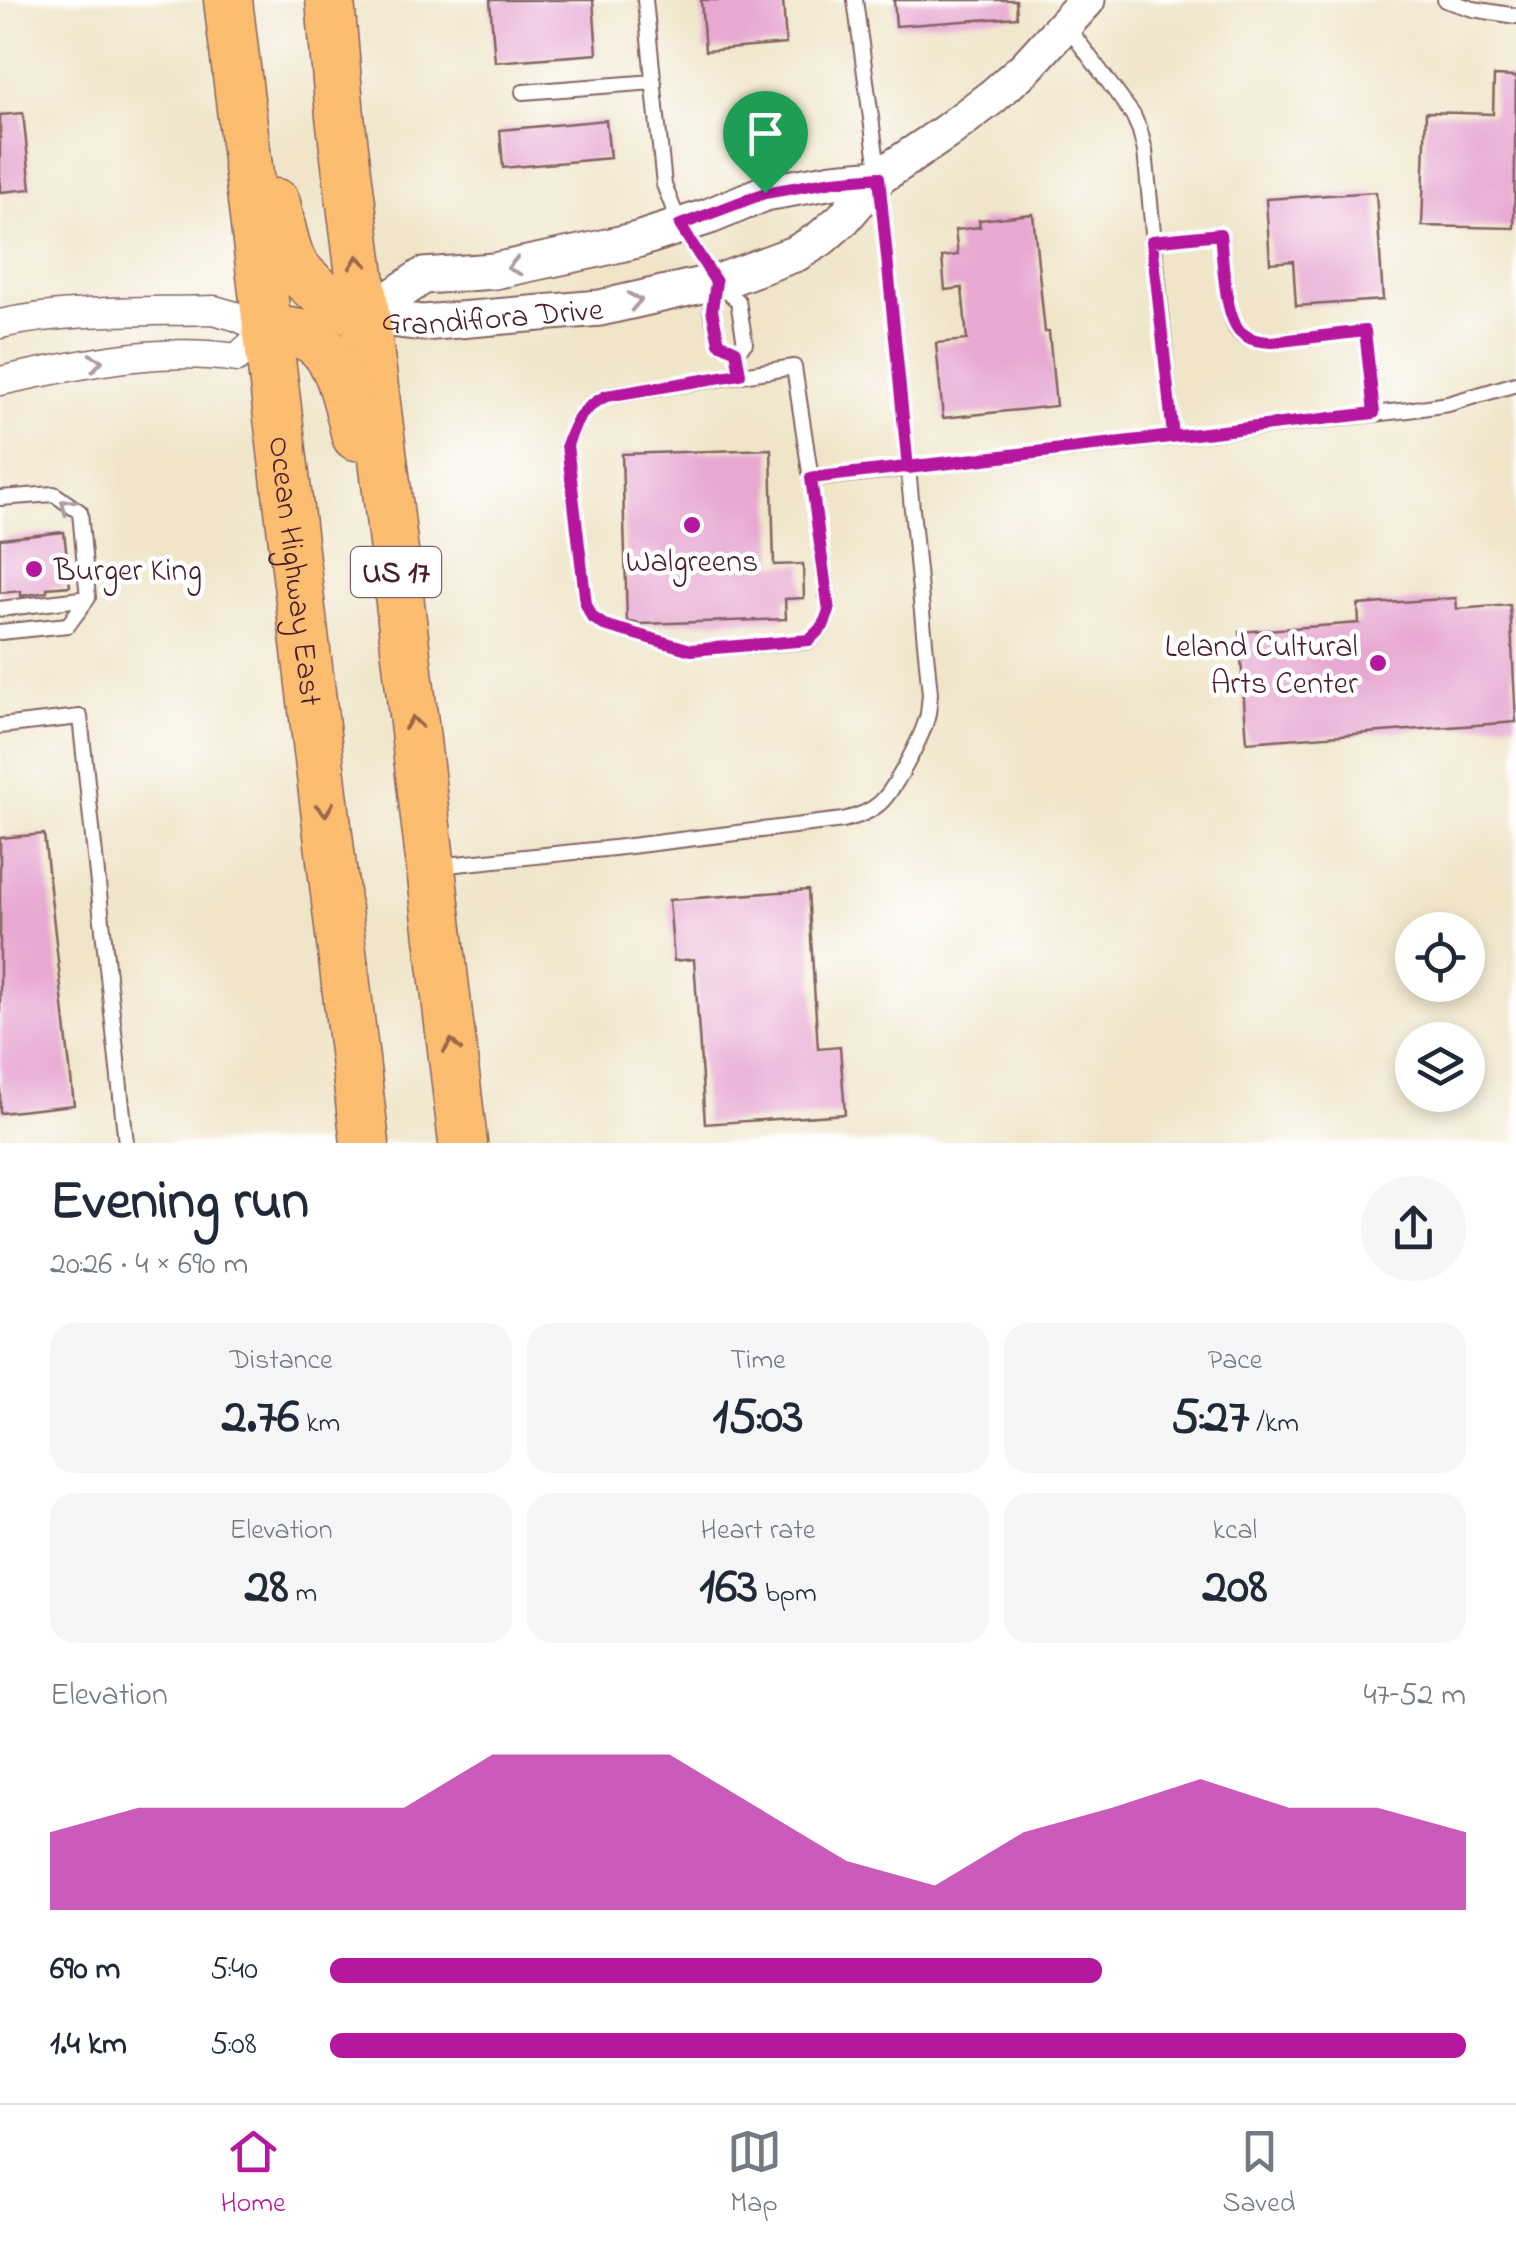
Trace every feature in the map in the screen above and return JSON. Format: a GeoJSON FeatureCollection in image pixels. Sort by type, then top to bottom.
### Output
{"type":"FeatureCollection","features":[{"type":"Feature","properties":{"kind":"highway","name":"Ocean Highway East"},"geometry":{"type":"LineString","coordinates":[[228,0],[365,1143]]}},
{"type":"Feature","properties":{"kind":"highway","name":"US 17"},"geometry":{"type":"LineString","coordinates":[[330,0],[340,116],[463,1143]]}},
{"type":"Feature","properties":{"kind":"highway"},"geometry":{"type":"LineString","coordinates":[[234,50],[292,263],[338,305],[364,316]]}},
{"type":"Feature","properties":{"kind":"highway"},"geometry":{"type":"LineString","coordinates":[[267,330],[312,339],[339,376],[401,614]]}},
{"type":"Feature","properties":{"kind":"street","name":"Grandiflora Drive"},"geometry":{"type":"LineString","coordinates":[[364,316],[423,324],[600,308],[716,282],[769,265],[820,239],[879,177],[935,140],[1026,67],[1076,12]]}},
{"type":"Feature","properties":{"kind":"street","name":"Grandiflora Drive"},"geometry":{"type":"LineString","coordinates":[[364,316],[424,276],[494,271],[638,240],[765,193],[879,177]]}},
{"type":"Feature","properties":{"kind":"street"},"geometry":{"type":"LineString","coordinates":[[0,324],[65,314],[214,310],[267,330],[237,358],[160,354],[76,365],[0,381]]}},
{"type":"Feature","properties":{"kind":"lane"},"geometry":{"type":"LineString","coordinates":[[645,0],[664,185],[680,225],[716,282],[738,301],[745,342],[736,351]]}},
{"type":"Feature","properties":{"kind":"lane"},"geometry":{"type":"LineString","coordinates":[[430,867],[843,820],[865,814],[881,802],[921,736],[930,694],[879,177],[856,0]]}},
{"type":"Feature","properties":{"kind":"lane"},"geometry":{"type":"LineString","coordinates":[[1445,0],[1516,16]]}},
{"type":"Feature","properties":{"kind":"lane"},"geometry":{"type":"LineString","coordinates":[[1076,12],[1133,115],[1145,151],[1173,436]]}},
{"type":"Feature","properties":{"kind":"lane"},"geometry":{"type":"LineString","coordinates":[[523,92],[654,82]]}},
{"type":"Feature","properties":{"kind":"lane"},"geometry":{"type":"LineString","coordinates":[[1152,241],[1220,234],[1230,312],[1237,330],[1246,337],[1272,342],[1365,331],[1374,413]]}},
{"type":"Feature","properties":{"kind":"lane"},"geometry":{"type":"LineString","coordinates":[[716,282],[712,310],[719,343],[736,351]]}},
{"type":"Feature","properties":{"kind":"lane"},"geometry":{"type":"LineString","coordinates":[[736,351],[740,374]]}},
{"type":"Feature","properties":{"kind":"lane"},"geometry":{"type":"LineString","coordinates":[[794,366],[811,478],[829,611],[823,626],[809,640],[691,650],[604,625],[592,617],[586,604],[567,445],[574,423],[588,405],[606,396],[794,366]]}},
{"type":"Feature","properties":{"kind":"lane"},"geometry":{"type":"LineString","coordinates":[[811,478],[1448,404],[1516,384]]}},
{"type":"Feature","properties":{"kind":"lane"},"geometry":{"type":"LineString","coordinates":[[0,498],[54,494],[80,512],[88,598],[68,625],[0,632]]}},
{"type":"Feature","properties":{"kind":"lane"},"geometry":{"type":"LineString","coordinates":[[0,610],[88,598]]}},
{"type":"Feature","properties":{"kind":"lane"},"geometry":{"type":"LineString","coordinates":[[0,726],[80,717],[126,1143]]}},
{"type":"Feature","properties":{"kind":"building"},"geometry":{"type":"Polygon","coordinates":[[[490,0],[593,0],[597,54],[495,62],[490,0]]]}},
{"type":"Feature","properties":{"kind":"building"},"geometry":{"type":"Polygon","coordinates":[[[701,0],[783,0],[786,44],[705,51],[701,0]]]}},
{"type":"Feature","properties":{"kind":"building"},"geometry":{"type":"Polygon","coordinates":[[[894,0],[1016,0],[1017,17],[896,26],[894,0]]]}},
{"type":"Feature","properties":{"kind":"building"},"geometry":{"type":"Polygon","coordinates":[[[1494,76],[1516,77],[1514,228],[1422,226],[1426,112],[1493,114],[1494,76]]]}},
{"type":"Feature","properties":{"kind":"building"},"geometry":{"type":"Polygon","coordinates":[[[23,113],[31,189],[0,192],[0,115],[23,113]]]}},
{"type":"Feature","properties":{"kind":"building"},"geometry":{"type":"Polygon","coordinates":[[[606,120],[610,158],[503,168],[500,130],[606,120]]]}},
{"type":"Feature","properties":{"kind":"building"},"geometry":{"type":"Polygon","coordinates":[[[1376,192],[1383,300],[1296,306],[1293,261],[1270,263],[1266,199],[1376,192]]]}},
{"type":"Feature","properties":{"kind":"building"},"geometry":{"type":"Polygon","coordinates":[[[1033,214],[1056,406],[943,418],[936,343],[967,340],[962,288],[945,290],[942,257],[958,255],[955,230],[980,227],[979,220],[1033,214]]]}},
{"type":"Feature","properties":{"kind":"building"},"geometry":{"type":"Polygon","coordinates":[[[771,449],[774,565],[803,564],[804,598],[785,599],[786,619],[640,624],[627,621],[622,454],[771,449]]]}},
{"type":"Feature","properties":{"kind":"building","name":"Burger King"},"geometry":{"type":"Polygon","coordinates":[[[64,532],[70,586],[21,596],[21,591],[0,593],[0,539],[64,532]]]}},
{"type":"Feature","properties":{"kind":"building","name":"Leland Cultural Arts Center"},"geometry":{"type":"Polygon","coordinates":[[[1456,598],[1457,609],[1510,605],[1516,722],[1247,742],[1239,632],[1359,623],[1358,605],[1456,598]]]}},
{"type":"Feature","properties":{"kind":"building"},"geometry":{"type":"Polygon","coordinates":[[[44,834],[74,1105],[0,1113],[0,838],[44,834]]]}},
{"type":"Feature","properties":{"kind":"building"},"geometry":{"type":"Polygon","coordinates":[[[808,890],[818,1049],[840,1047],[845,1114],[705,1124],[694,959],[674,961],[669,900],[808,890]]]}},
{"type":"Feature","properties":{"kind":"place","name":"Walgreens"},"geometry":{"type":"Point","coordinates":[692,525]}},
{"type":"Feature","properties":{"kind":"place","name":"Burger King"},"geometry":{"type":"Point","coordinates":[34,569]}},
{"type":"Feature","properties":{"kind":"place","name":"Leland Cultural Arts Center"},"geometry":{"type":"Point","coordinates":[1378,663]}},
{"type":"Feature","properties":{"kind":"route"},"geometry":{"type":"LineString","coordinates":[[765,193],[680,225],[716,282],[712,310],[719,343],[736,351],[740,374],[606,396],[588,405],[574,423],[567,445],[586,604],[592,617],[604,625],[691,650],[809,640],[823,626],[829,611],[811,478],[908,468],[1173,436],[1152,241],[1220,234],[1230,312],[1237,330],[1246,337],[1272,342],[1365,331],[1374,413],[908,468],[879,177],[765,193]]}}]}
